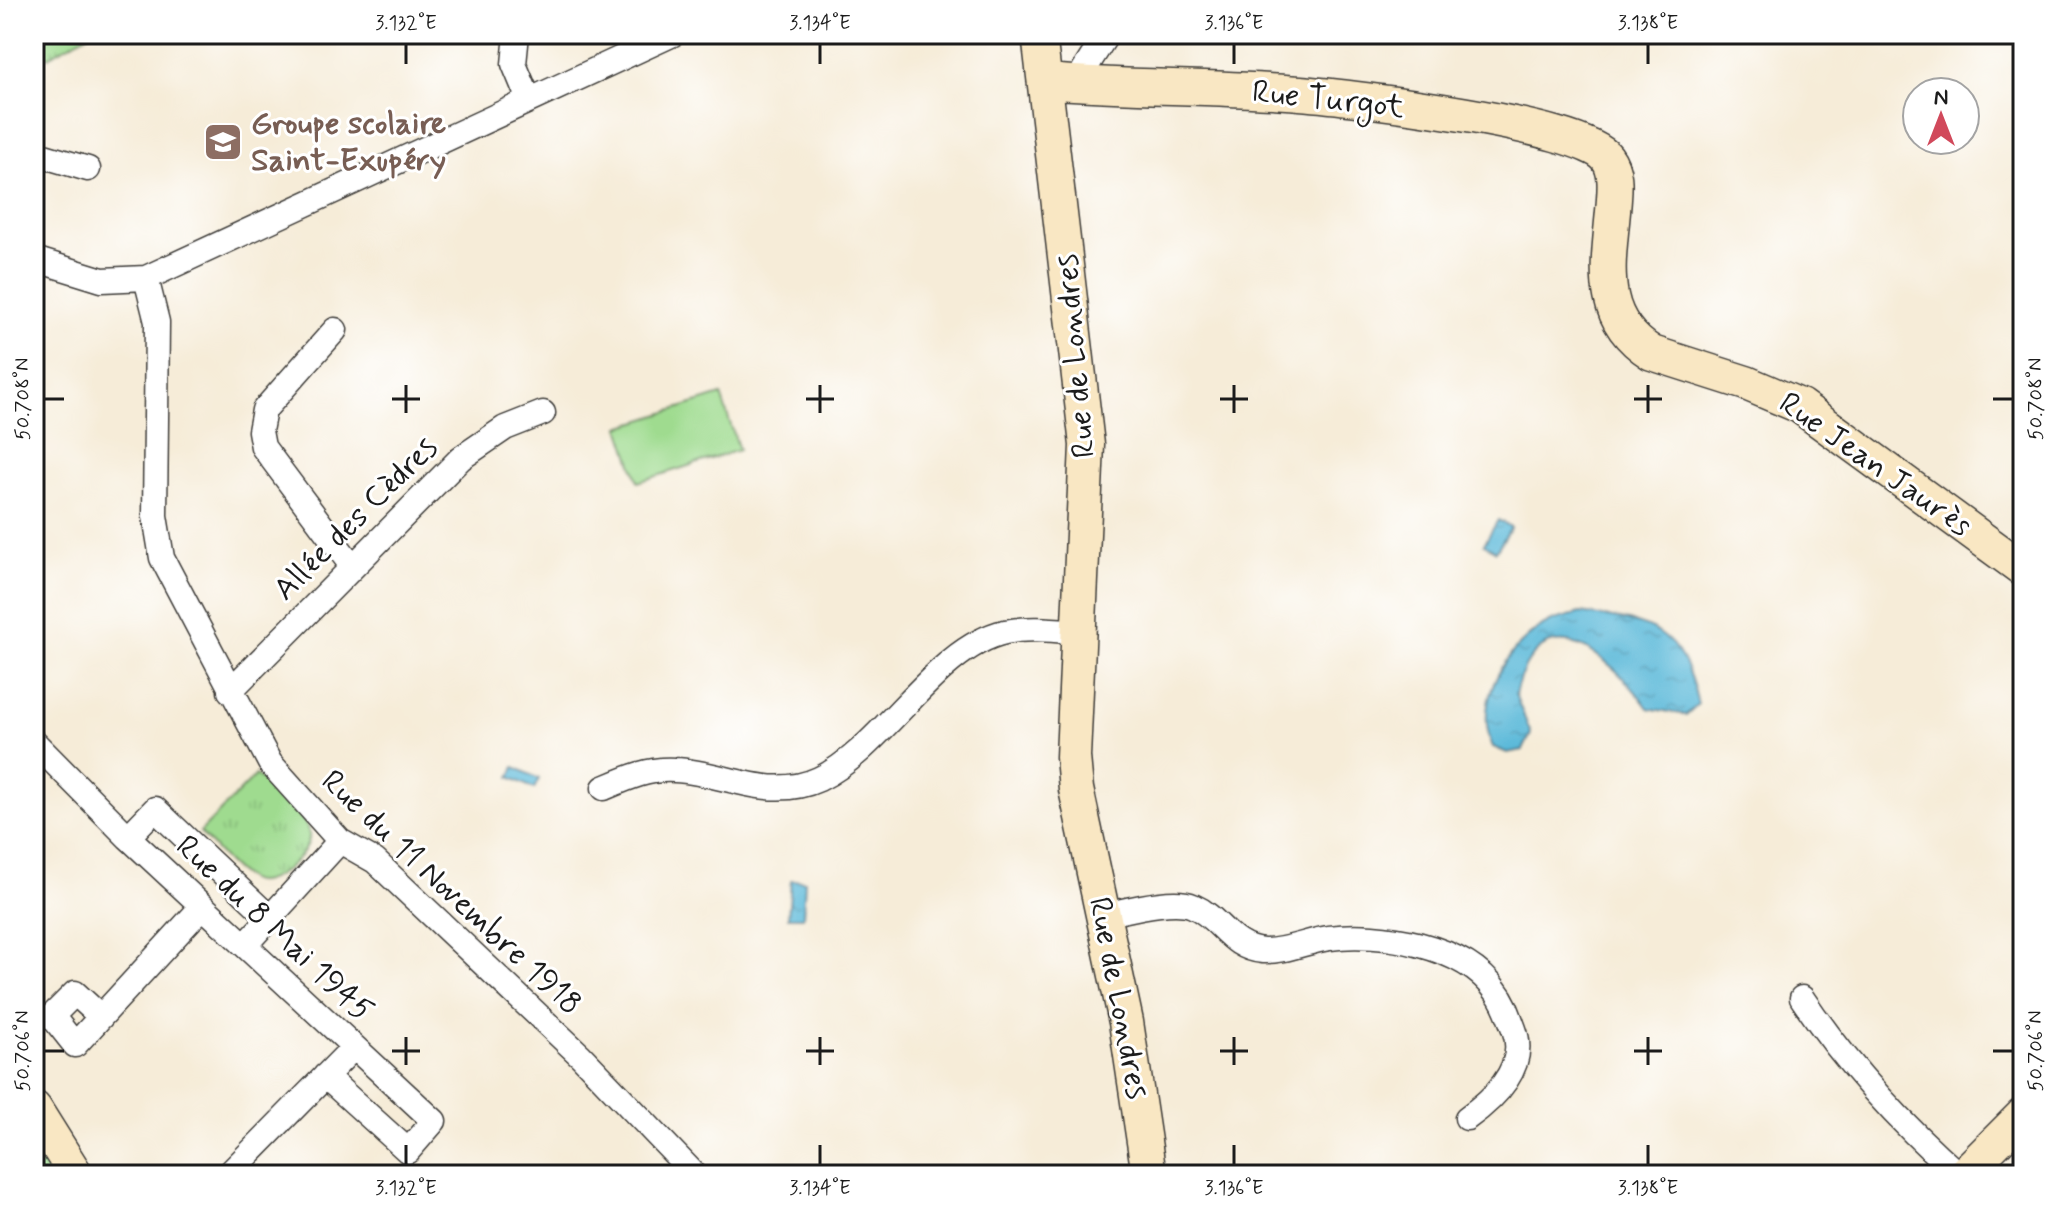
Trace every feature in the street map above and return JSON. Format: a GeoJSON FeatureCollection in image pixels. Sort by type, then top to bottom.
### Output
{"type":"FeatureCollection","features":[{"type":"Feature","properties":{"kind":"street"},"geometry":{"type":"LineString","coordinates":[[517,34],[514,64],[529,100]]}},
{"type":"Feature","properties":{"kind":"street"},"geometry":{"type":"LineString","coordinates":[[34,259],[102,280],[146,278],[673,34]]}},
{"type":"Feature","properties":{"kind":"street","name":"Rue de Londres"},"geometry":{"type":"LineString","coordinates":[[1039,34],[1087,445],[1073,757],[1076,789],[1127,1031],[1149,1175]]}},
{"type":"Feature","properties":{"kind":"street"},"geometry":{"type":"LineString","coordinates":[[1082,84],[1084,70],[1107,34]]}},
{"type":"Feature","properties":{"kind":"street","name":"Rue Turgot"},"geometry":{"type":"LineString","coordinates":[[1045,81],[1318,95],[1528,127],[1576,140],[1605,156]]}},
{"type":"Feature","properties":{"kind":"street"},"geometry":{"type":"LineString","coordinates":[[34,153],[88,169]]}},
{"type":"Feature","properties":{"kind":"street","name":"Rue Jean Jaurès"},"geometry":{"type":"LineString","coordinates":[[1605,156],[1615,181],[1610,298],[1618,322],[1629,335],[1652,353],[1746,383],[1800,406],[2023,569]]}},
{"type":"Feature","properties":{"kind":"street","name":"Rue du 11 Novembre 1918"},"geometry":{"type":"LineString","coordinates":[[146,278],[157,322],[157,537],[171,581],[270,763],[340,841],[365,853],[386,872],[590,1065],[695,1175]]}},
{"type":"Feature","properties":{"kind":"street"},"geometry":{"type":"LineString","coordinates":[[335,330],[264,410],[260,431],[263,447],[352,566]]}},
{"type":"Feature","properties":{"kind":"street","name":"Allée des Cèdres"},"geometry":{"type":"LineString","coordinates":[[230,691],[461,458],[505,428],[543,413]]}},
{"type":"Feature","properties":{"kind":"street"},"geometry":{"type":"LineString","coordinates":[[604,788],[643,773],[665,770],[757,787],[790,786],[817,780],[852,757],[937,676],[982,641],[1003,632],[1023,630],[1078,632]]}},
{"type":"Feature","properties":{"kind":"street","name":"Rue du 8 Mai 1945"},"geometry":{"type":"LineString","coordinates":[[34,742],[128,837],[434,1121],[408,1151],[325,1076]]}},
{"type":"Feature","properties":{"kind":"street"},"geometry":{"type":"LineString","coordinates":[[128,837],[155,809],[270,918]]}},
{"type":"Feature","properties":{"kind":"street"},"geometry":{"type":"LineString","coordinates":[[245,945],[340,841]]}},
{"type":"Feature","properties":{"kind":"street"},"geometry":{"type":"LineString","coordinates":[[1103,915],[1185,904],[1198,908],[1235,942],[1260,950],[1326,938],[1361,936],[1429,949],[1455,959],[1496,990],[1519,1046],[1513,1071],[1467,1118]]}},
{"type":"Feature","properties":{"kind":"street"},"geometry":{"type":"LineString","coordinates":[[101,1017],[202,907]]}},
{"type":"Feature","properties":{"kind":"street"},"geometry":{"type":"LineString","coordinates":[[1802,998],[1857,1073],[1919,1140],[1961,1175],[2023,1115]]}},
{"type":"Feature","properties":{"kind":"street"},"geometry":{"type":"LineString","coordinates":[[232,1174],[354,1047]]}},
{"type":"Feature","properties":{"kind":"street"},"geometry":{"type":"LineString","coordinates":[[34,1108],[76,1175]]}},
{"type":"Feature","properties":{"kind":"green space"},"geometry":{"type":"Polygon","coordinates":[[[34,34],[89,34],[48,57],[34,51],[34,34]]]}},
{"type":"Feature","properties":{"kind":"green space"},"geometry":{"type":"Polygon","coordinates":[[[721,395],[739,450],[638,482],[620,427],[721,395]]]}},
{"type":"Feature","properties":{"kind":"green space"},"geometry":{"type":"Polygon","coordinates":[[[256,775],[295,809],[309,834],[308,842],[297,860],[277,875],[257,882],[236,870],[200,832],[256,775]]]}},
{"type":"Feature","properties":{"kind":"green space"},"geometry":{"type":"Polygon","coordinates":[[[34,1140],[56,1175],[34,1175],[34,1140]]]}},
{"type":"Feature","properties":{"kind":"water"},"geometry":{"type":"Polygon","coordinates":[[[1498,520],[1511,527],[1496,551],[1484,544],[1498,520]]]}},
{"type":"Feature","properties":{"kind":"water"},"geometry":{"type":"Polygon","coordinates":[[[1580,613],[1626,620],[1659,633],[1682,658],[1698,704],[1686,715],[1648,708],[1633,688],[1597,655],[1577,645],[1559,642],[1542,648],[1527,664],[1515,694],[1531,734],[1523,750],[1507,753],[1493,747],[1488,730],[1490,693],[1508,659],[1534,632],[1553,621],[1580,613]]]}},
{"type":"Feature","properties":{"kind":"water"},"geometry":{"type":"Polygon","coordinates":[[[515,767],[539,779],[534,789],[510,777],[515,767]]]}},
{"type":"Feature","properties":{"kind":"water"},"geometry":{"type":"Polygon","coordinates":[[[791,880],[805,881],[803,917],[788,917],[791,880]]]}},
{"type":"Feature","properties":{"kind":"place","name":"Groupe scolaire Saint-Exupéry"},"geometry":{"type":"Point","coordinates":[223,142]}}]}
